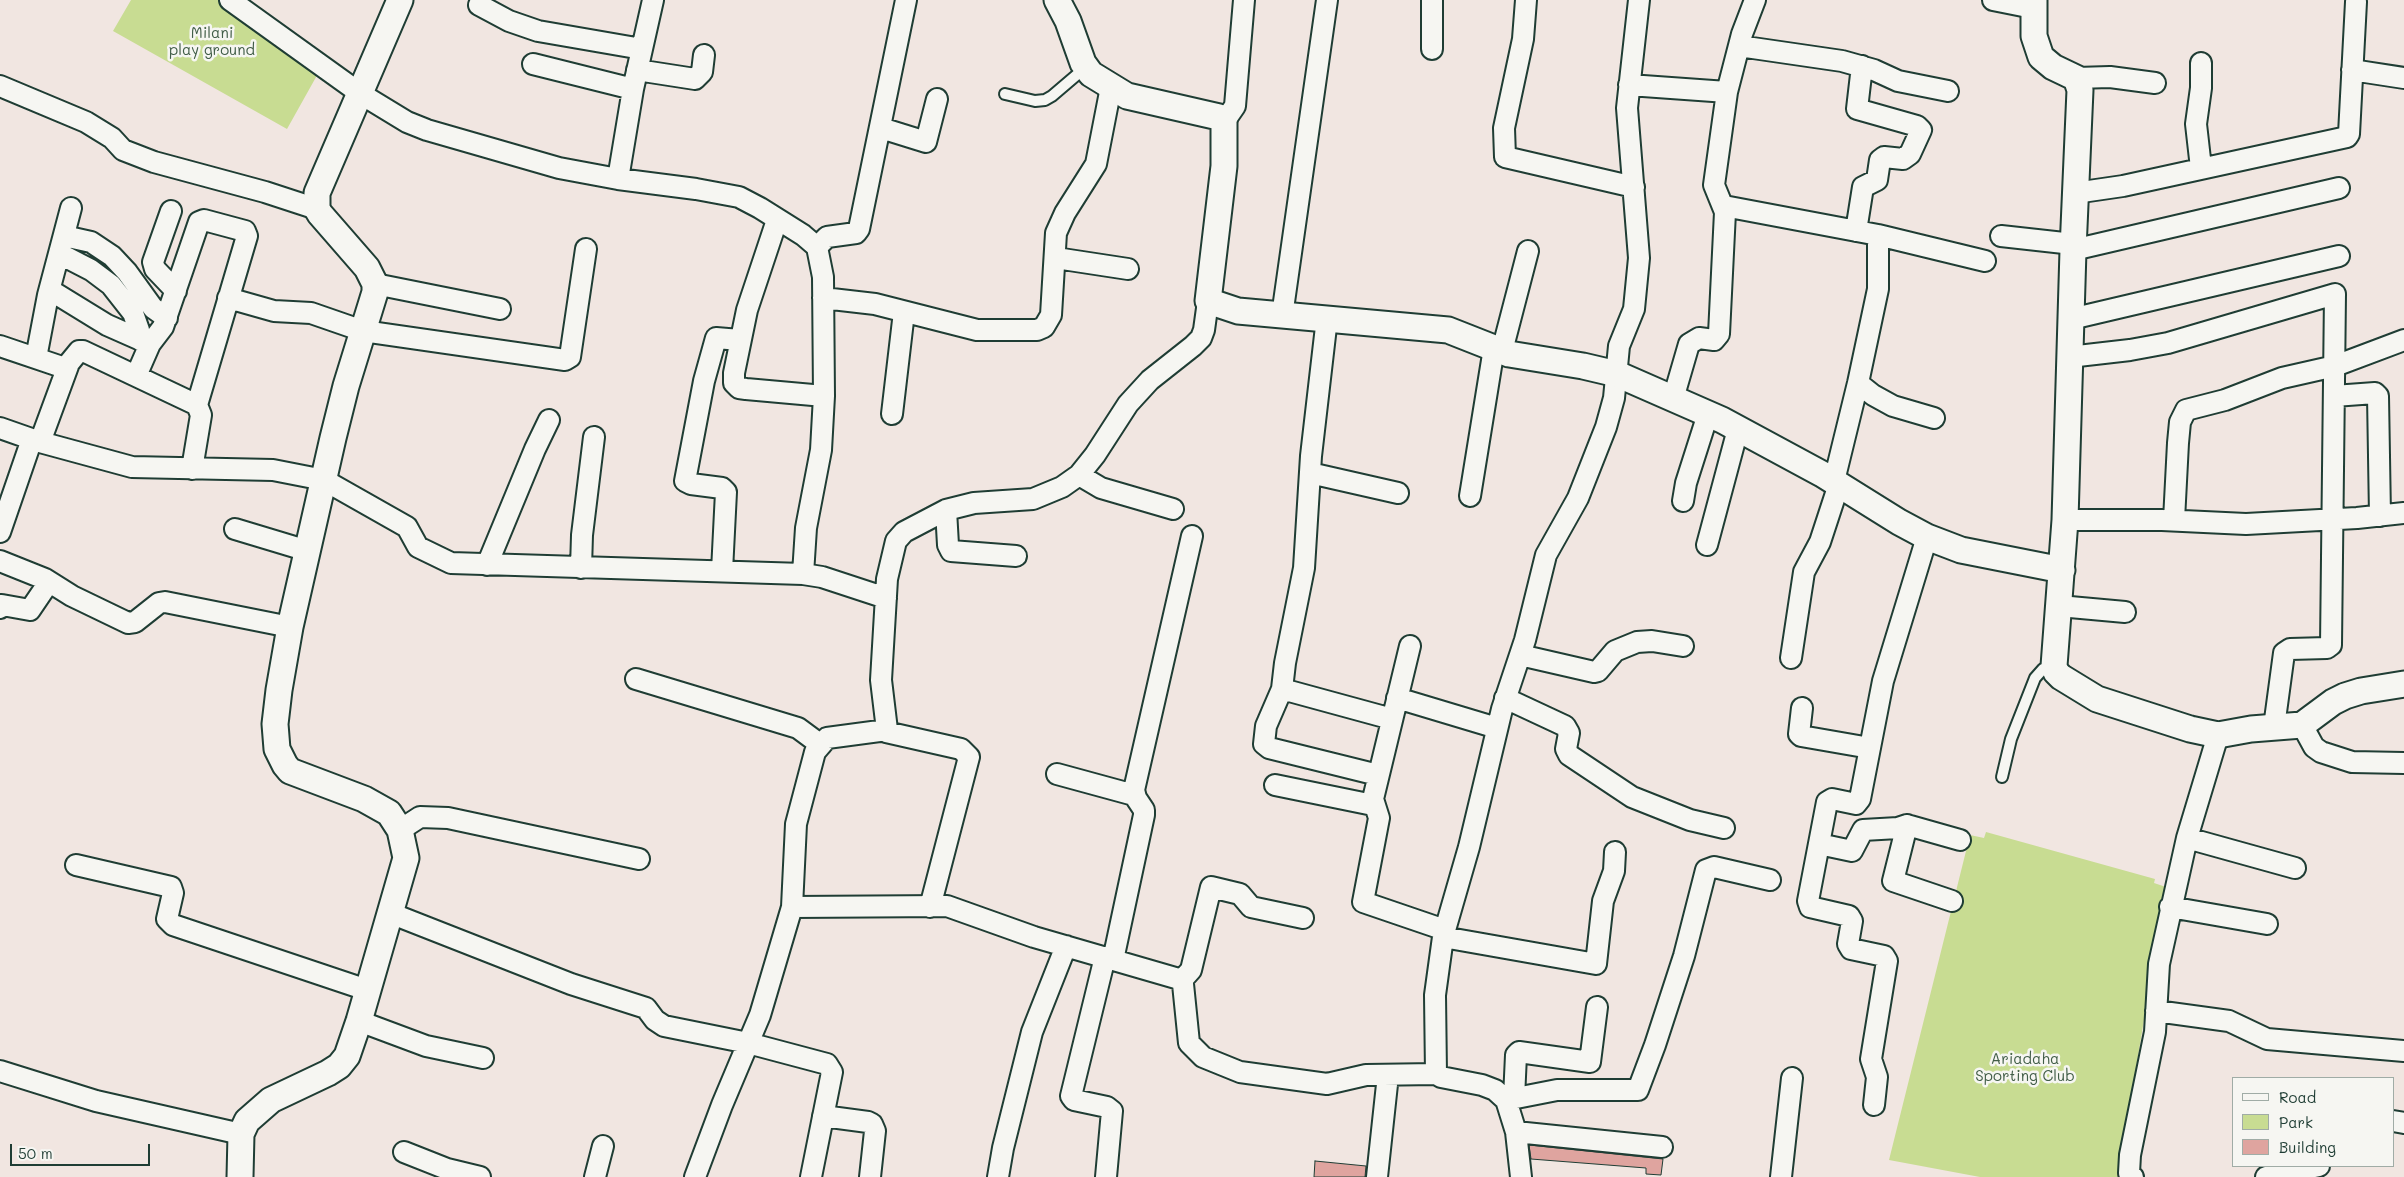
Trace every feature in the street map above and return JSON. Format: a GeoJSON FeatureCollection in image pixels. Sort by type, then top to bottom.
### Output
{"type":"FeatureCollection","features":[{"type":"Feature","properties":{"kind":"street"},"geometry":{"type":"LineString","coordinates":[[230,0],[361,94],[407,122],[443,136],[559,168],[618,180],[725,194],[739,198],[760,208],[804,235],[817,247],[823,277],[824,396],[821,450],[806,528],[803,574]]}},
{"type":"Feature","properties":{"kind":"street"},"geometry":{"type":"LineString","coordinates":[[317,209],[318,188],[361,94],[383,37],[400,0]]}},
{"type":"Feature","properties":{"kind":"street"},"geometry":{"type":"LineString","coordinates":[[618,180],[635,79],[653,0]]}},
{"type":"Feature","properties":{"kind":"street"},"geometry":{"type":"LineString","coordinates":[[817,247],[827,237],[859,231],[906,0]]}},
{"type":"Feature","properties":{"kind":"street"},"geometry":{"type":"LineString","coordinates":[[1056,0],[1068,21],[1086,67],[1091,74],[1127,96],[1219,117],[1224,122]]}},
{"type":"Feature","properties":{"kind":"street"},"geometry":{"type":"LineString","coordinates":[[886,732],[880,680],[887,579],[896,541],[904,532],[946,510],[974,502],[1034,499],[1062,487],[1079,476],[1128,404],[1150,380],[1193,346],[1204,330],[1224,166],[1224,122],[1235,106],[1244,0]]}},
{"type":"Feature","properties":{"kind":"street"},"geometry":{"type":"LineString","coordinates":[[1282,316],[1327,0]]}},
{"type":"Feature","properties":{"kind":"street"},"geometry":{"type":"LineString","coordinates":[[1432,0],[1432,49]]}},
{"type":"Feature","properties":{"kind":"street"},"geometry":{"type":"LineString","coordinates":[[1526,0],[1523,39],[1504,128],[1505,157],[1634,187]]}},
{"type":"Feature","properties":{"kind":"street"},"geometry":{"type":"LineString","coordinates":[[1436,1074],[1434,995],[1444,934],[1469,847],[1497,728],[1520,655],[1546,555],[1582,488],[1610,414],[1618,374],[1619,346],[1634,308],[1639,258],[1627,108],[1639,0]]}},
{"type":"Feature","properties":{"kind":"street"},"geometry":{"type":"LineString","coordinates":[[1673,399],[1689,344],[1699,338],[1714,340],[1719,334],[1724,206],[1714,185],[1721,123],[1727,92],[1739,46],[1755,0]]}},
{"type":"Feature","properties":{"kind":"street"},"geometry":{"type":"LineString","coordinates":[[1993,0],[2034,4],[2034,36],[2041,57],[2053,67],[2076,78],[2110,78],[2155,83]]}},
{"type":"Feature","properties":{"kind":"street"},"geometry":{"type":"LineString","coordinates":[[2075,193],[2123,186],[2347,137],[2356,2]]}},
{"type":"Feature","properties":{"kind":"street"},"geometry":{"type":"LineString","coordinates":[[479,5],[509,21],[538,31],[642,49]]}},
{"type":"Feature","properties":{"kind":"street"},"geometry":{"type":"LineString","coordinates":[[1739,46],[1842,61],[1862,66],[1898,81],[1948,91]]}},
{"type":"Feature","properties":{"kind":"street"},"geometry":{"type":"LineString","coordinates":[[533,64],[635,79],[695,79],[702,72],[704,55]]}},
{"type":"Feature","properties":{"kind":"street"},"geometry":{"type":"LineString","coordinates":[[2201,63],[2196,124],[2201,168]]}},
{"type":"Feature","properties":{"kind":"street"},"geometry":{"type":"LineString","coordinates":[[1856,231],[1863,187],[1878,180],[1880,160],[1884,157],[1903,159],[1910,154],[1921,130],[1917,126],[1857,109],[1862,66]]}},
{"type":"Feature","properties":{"kind":"street"},"geometry":{"type":"LineString","coordinates":[[2352,70],[2404,78]]}},
{"type":"Feature","properties":{"kind":"street"},"geometry":{"type":"LineString","coordinates":[[2076,78],[2080,90],[2069,357],[2065,520],[2054,666],[2061,677],[2097,699],[2190,729],[2218,735],[2274,727],[2302,726],[2333,702],[2345,696],[2404,684]]}},
{"type":"Feature","properties":{"kind":"street"},"geometry":{"type":"LineString","coordinates":[[1629,85],[1727,92]]}},
{"type":"Feature","properties":{"kind":"street"},"geometry":{"type":"LineString","coordinates":[[0,86],[86,122],[112,138],[123,150],[154,162],[265,192],[317,209],[367,268],[375,284],[373,300],[346,386],[290,627],[276,717],[275,740],[280,759],[290,770],[381,808],[389,814],[400,830],[405,845],[406,858],[359,1022],[344,1061],[328,1073],[271,1100],[247,1121],[241,1134],[240,1177]]}},
{"type":"Feature","properties":{"kind":"street"},"geometry":{"type":"LineString","coordinates":[[823,298],[875,304],[977,330],[1041,329],[1047,325],[1051,315],[1056,258],[1056,233],[1060,221],[1096,164],[1111,87]]}},
{"type":"Feature","properties":{"kind":"street"},"geometry":{"type":"LineString","coordinates":[[881,128],[926,142],[937,99]]}},
{"type":"Feature","properties":{"kind":"street"},"geometry":{"type":"LineString","coordinates":[[2001,236],[2073,247],[2339,188]]}},
{"type":"Feature","properties":{"kind":"street"},"geometry":{"type":"LineString","coordinates":[[1724,206],[1878,235],[1985,261]]}},
{"type":"Feature","properties":{"kind":"street"},"geometry":{"type":"LineString","coordinates":[[36,358],[50,290],[71,208]]}},
{"type":"Feature","properties":{"kind":"street"},"geometry":{"type":"LineString","coordinates":[[172,210],[153,262],[154,268],[176,291]]}},
{"type":"Feature","properties":{"kind":"street"},"geometry":{"type":"LineString","coordinates":[[145,342],[161,333],[199,222],[204,220],[247,232],[197,405],[201,415],[192,469]]}},
{"type":"Feature","properties":{"kind":"street"},"geometry":{"type":"LineString","coordinates":[[777,220],[756,278],[740,340],[734,372],[734,383],[737,386],[824,396]]}},
{"type":"Feature","properties":{"kind":"street"},"geometry":{"type":"LineString","coordinates":[[1791,658],[1804,572],[1820,542],[1836,483],[1878,289],[1878,235]]}},
{"type":"Feature","properties":{"kind":"street"},"geometry":{"type":"LineString","coordinates":[[62,245],[91,242],[112,256],[127,272],[149,304],[167,318]]}},
{"type":"Feature","properties":{"kind":"street"},"geometry":{"type":"LineString","coordinates":[[62,245],[111,285],[138,321],[145,342],[136,376]]}},
{"type":"Feature","properties":{"kind":"street"},"geometry":{"type":"LineString","coordinates":[[228,298],[274,311],[311,314],[362,331],[568,360],[586,249]]}},
{"type":"Feature","properties":{"kind":"street"},"geometry":{"type":"LineString","coordinates":[[1470,496],[1498,350],[1528,251]]}},
{"type":"Feature","properties":{"kind":"street"},"geometry":{"type":"LineString","coordinates":[[2071,319],[2339,256]]}},
{"type":"Feature","properties":{"kind":"street"},"geometry":{"type":"LineString","coordinates":[[1056,258],[1128,269]]}},
{"type":"Feature","properties":{"kind":"street"},"geometry":{"type":"LineString","coordinates":[[375,284],[500,309]]}},
{"type":"Feature","properties":{"kind":"street"},"geometry":{"type":"LineString","coordinates":[[50,290],[107,325],[145,342]]}},
{"type":"Feature","properties":{"kind":"street"},"geometry":{"type":"LineString","coordinates":[[2069,357],[2130,350],[2168,343],[2335,294],[2335,366],[2330,520],[2331,645],[2327,648],[2290,649],[2284,653],[2274,727]]}},
{"type":"Feature","properties":{"kind":"street"},"geometry":{"type":"LineString","coordinates":[[1208,301],[1238,311],[1448,330],[1498,350],[1618,374],[1738,428],[1927,537],[1961,550],[2062,570]]}},
{"type":"Feature","properties":{"kind":"street"},"geometry":{"type":"LineString","coordinates":[[892,414],[904,312]]}},
{"type":"Feature","properties":{"kind":"street"},"geometry":{"type":"LineString","coordinates":[[1327,318],[1310,473],[1304,568],[1285,663],[1282,689],[1266,726],[1264,744],[1378,775]]}},
{"type":"Feature","properties":{"kind":"street"},"geometry":{"type":"LineString","coordinates":[[722,571],[726,492],[722,488],[691,484],[685,481],[704,381],[716,338],[740,340]]}},
{"type":"Feature","properties":{"kind":"street"},"geometry":{"type":"LineString","coordinates":[[2174,520],[2180,422],[2186,410],[2225,400],[2282,378],[2335,366],[2404,340]]}},
{"type":"Feature","properties":{"kind":"street"},"geometry":{"type":"LineString","coordinates":[[0,346],[65,368],[68,366]]}},
{"type":"Feature","properties":{"kind":"street"},"geometry":{"type":"LineString","coordinates":[[0,532],[68,366],[79,351],[197,405]]}},
{"type":"Feature","properties":{"kind":"street"},"geometry":{"type":"LineString","coordinates":[[1858,383],[1873,395],[1893,406],[1934,418]]}},
{"type":"Feature","properties":{"kind":"street"},"geometry":{"type":"LineString","coordinates":[[2334,396],[2375,393],[2378,396],[2380,516]]}},
{"type":"Feature","properties":{"kind":"street"},"geometry":{"type":"LineString","coordinates":[[1683,501],[1688,476],[1708,414]]}},
{"type":"Feature","properties":{"kind":"street"},"geometry":{"type":"LineString","coordinates":[[488,565],[535,449],[549,420]]}},
{"type":"Feature","properties":{"kind":"street"},"geometry":{"type":"LineString","coordinates":[[0,428],[36,441],[132,467],[273,470],[324,480],[407,527],[418,547],[447,562],[488,565],[803,574],[822,576],[886,598]]}},
{"type":"Feature","properties":{"kind":"street"},"geometry":{"type":"LineString","coordinates":[[1707,545],[1738,428]]}},
{"type":"Feature","properties":{"kind":"street"},"geometry":{"type":"LineString","coordinates":[[581,568],[582,535],[594,437]]}},
{"type":"Feature","properties":{"kind":"street"},"geometry":{"type":"LineString","coordinates":[[1310,473],[1398,493]]}},
{"type":"Feature","properties":{"kind":"street"},"geometry":{"type":"LineString","coordinates":[[1079,476],[1096,486],[1172,509]]}},
{"type":"Feature","properties":{"kind":"street"},"geometry":{"type":"LineString","coordinates":[[946,510],[948,544],[951,551],[1016,556]]}},
{"type":"Feature","properties":{"kind":"street"},"geometry":{"type":"LineString","coordinates":[[2065,520],[2174,520],[2246,524],[2330,520],[2404,513]]}},
{"type":"Feature","properties":{"kind":"street"},"geometry":{"type":"LineString","coordinates":[[235,529],[308,551]]}},
{"type":"Feature","properties":{"kind":"street"},"geometry":{"type":"LineString","coordinates":[[1134,795],[1192,536]]}},
{"type":"Feature","properties":{"kind":"street"},"geometry":{"type":"LineString","coordinates":[[1874,1105],[1877,1078],[1871,1059],[1887,962],[1884,956],[1851,949],[1848,944],[1852,921],[1849,916],[1808,905],[1827,802],[1832,798],[1858,802],[1888,662],[1927,537]]}},
{"type":"Feature","properties":{"kind":"street"},"geometry":{"type":"LineString","coordinates":[[0,561],[49,582],[72,596],[128,624],[135,622],[159,603],[165,602],[290,627]]}},
{"type":"Feature","properties":{"kind":"street"},"geometry":{"type":"LineString","coordinates":[[0,608],[2,606],[30,610],[49,582]]}},
{"type":"Feature","properties":{"kind":"street"},"geometry":{"type":"LineString","coordinates":[[2059,606],[2125,612]]}},
{"type":"Feature","properties":{"kind":"street"},"geometry":{"type":"LineString","coordinates":[[1520,655],[1594,672],[1598,671],[1615,651],[1637,642],[1652,641],[1683,646]]}},
{"type":"Feature","properties":{"kind":"street"},"geometry":{"type":"LineString","coordinates":[[1410,646],[1372,798],[1379,818],[1363,902],[1444,934],[1596,964],[1603,902],[1614,871],[1615,852]]}},
{"type":"Feature","properties":{"kind":"street"},"geometry":{"type":"LineString","coordinates":[[636,679],[798,728],[821,745]]}},
{"type":"Feature","properties":{"kind":"street"},"geometry":{"type":"LineString","coordinates":[[1282,689],[1392,719]]}},
{"type":"Feature","properties":{"kind":"street"},"geometry":{"type":"LineString","coordinates":[[1397,698],[1497,728]]}},
{"type":"Feature","properties":{"kind":"street"},"geometry":{"type":"LineString","coordinates":[[1505,698],[1565,726],[1569,733],[1566,749],[1569,755],[1626,793],[1668,812],[1724,828]]}},
{"type":"Feature","properties":{"kind":"street"},"geometry":{"type":"LineString","coordinates":[[1802,708],[1799,734],[1801,736],[1870,748]]}},
{"type":"Feature","properties":{"kind":"street"},"geometry":{"type":"LineString","coordinates":[[2302,726],[2314,747],[2321,752],[2352,762],[2404,763]]}},
{"type":"Feature","properties":{"kind":"street"},"geometry":{"type":"LineString","coordinates":[[695,1177],[722,1104],[760,1015],[792,907],[796,824],[815,752],[827,738],[886,732],[961,749],[969,758],[930,907]]}},
{"type":"Feature","properties":{"kind":"street"},"geometry":{"type":"LineString","coordinates":[[2133,1177],[2129,1173],[2130,1155],[2154,1032],[2159,964],[2170,907],[2187,838],[2218,735]]}},
{"type":"Feature","properties":{"kind":"street"},"geometry":{"type":"LineString","coordinates":[[1057,774],[1134,795],[1144,810],[1109,959],[1071,1096],[1074,1100],[1107,1107],[1112,1111],[1106,1177]]}},
{"type":"Feature","properties":{"kind":"street"},"geometry":{"type":"LineString","coordinates":[[1275,784],[1373,805]]}},
{"type":"Feature","properties":{"kind":"street"},"geometry":{"type":"LineString","coordinates":[[400,830],[420,817],[448,818],[639,859]]}},
{"type":"Feature","properties":{"kind":"street"},"geometry":{"type":"LineString","coordinates":[[1819,844],[1852,851],[1863,830],[1898,828],[1907,825],[1960,840]]}},
{"type":"Feature","properties":{"kind":"street"},"geometry":{"type":"LineString","coordinates":[[1907,825],[1893,881],[1952,901]]}},
{"type":"Feature","properties":{"kind":"street"},"geometry":{"type":"LineString","coordinates":[[2187,838],[2295,868]]}},
{"type":"Feature","properties":{"kind":"street"},"geometry":{"type":"LineString","coordinates":[[76,865],[171,887],[173,893],[168,919],[173,925],[367,990]]}},
{"type":"Feature","properties":{"kind":"street"},"geometry":{"type":"LineString","coordinates":[[1303,918],[1251,907],[1240,894],[1211,888],[1191,970],[1182,980],[1189,1043],[1203,1057],[1240,1072],[1327,1084],[1366,1075],[1436,1074],[1441,1078],[1482,1085],[1510,1099],[1557,1090],[1638,1090],[1684,956],[1706,870],[1714,867],[1770,880]]}},
{"type":"Feature","properties":{"kind":"street"},"geometry":{"type":"LineString","coordinates":[[792,907],[947,906],[1066,946],[1182,980]]}},
{"type":"Feature","properties":{"kind":"street"},"geometry":{"type":"LineString","coordinates":[[2170,907],[2267,924]]}},
{"type":"Feature","properties":{"kind":"street"},"geometry":{"type":"LineString","coordinates":[[390,913],[571,984],[646,1008],[654,1020],[664,1026],[748,1043],[827,1064],[832,1072],[811,1177]]}},
{"type":"Feature","properties":{"kind":"street"},"geometry":{"type":"LineString","coordinates":[[998,1177],[1003,1148],[1032,1032],[1066,946]]}},
{"type":"Feature","properties":{"kind":"street"},"geometry":{"type":"LineString","coordinates":[[1521,1177],[1510,1099],[1516,1055],[1519,1052],[1590,1062],[1597,1008]]}},
{"type":"Feature","properties":{"kind":"street"},"geometry":{"type":"LineString","coordinates":[[2156,1011],[2229,1022],[2267,1039],[2404,1051]]}},
{"type":"Feature","properties":{"kind":"street"},"geometry":{"type":"LineString","coordinates":[[359,1022],[426,1046],[483,1058]]}},
{"type":"Feature","properties":{"kind":"street"},"geometry":{"type":"LineString","coordinates":[[0,1071],[96,1101],[241,1134]]}},
{"type":"Feature","properties":{"kind":"street"},"geometry":{"type":"LineString","coordinates":[[1377,1177],[1388,1075]]}},
{"type":"Feature","properties":{"kind":"street"},"geometry":{"type":"LineString","coordinates":[[1781,1177],[1792,1078]]}},
{"type":"Feature","properties":{"kind":"street"},"geometry":{"type":"LineString","coordinates":[[823,1116],[872,1124],[875,1131],[870,1177]]}},
{"type":"Feature","properties":{"kind":"street"},"geometry":{"type":"LineString","coordinates":[[1516,1132],[1662,1147]]}},
{"type":"Feature","properties":{"kind":"street"},"geometry":{"type":"LineString","coordinates":[[595,1177],[603,1146]]}},
{"type":"Feature","properties":{"kind":"street"},"geometry":{"type":"LineString","coordinates":[[404,1152],[447,1168],[480,1177]]}},
{"type":"Feature","properties":{"kind":"street"},"geometry":{"type":"LineString","coordinates":[[2266,1177],[2294,1174],[2316,1167]]}},
{"type":"Feature","properties":{"kind":"lane"},"geometry":{"type":"LineString","coordinates":[[1005,94],[1036,101],[1045,100],[1086,67]]}},
{"type":"Feature","properties":{"kind":"lane"},"geometry":{"type":"LineString","coordinates":[[2002,777],[2011,740],[2035,678],[2043,669],[2054,666]]}},
{"type":"Feature","properties":{"kind":"green space","name":"Milani play ground"},"geometry":{"type":"Polygon","coordinates":[[[131,0],[223,0],[320,70],[287,129],[113,31],[131,0]]]}},
{"type":"Feature","properties":{"kind":"green space","name":"Ariadaha Sporting Club"},"geometry":{"type":"Polygon","coordinates":[[[1986,832],[2155,879],[2154,883],[2166,887],[2118,1177],[1980,1177],[1889,1160],[1970,835],[1984,838],[1986,832]]]}},
{"type":"Feature","properties":{"kind":"building"},"geometry":{"type":"Polygon","coordinates":[[[1529,1145],[1663,1159],[1661,1175],[1646,1174],[1646,1168],[1531,1159],[1529,1145]]]}},
{"type":"Feature","properties":{"kind":"building"},"geometry":{"type":"Polygon","coordinates":[[[1315,1161],[1366,1166],[1365,1177],[1314,1177],[1315,1161]]]}}]}
